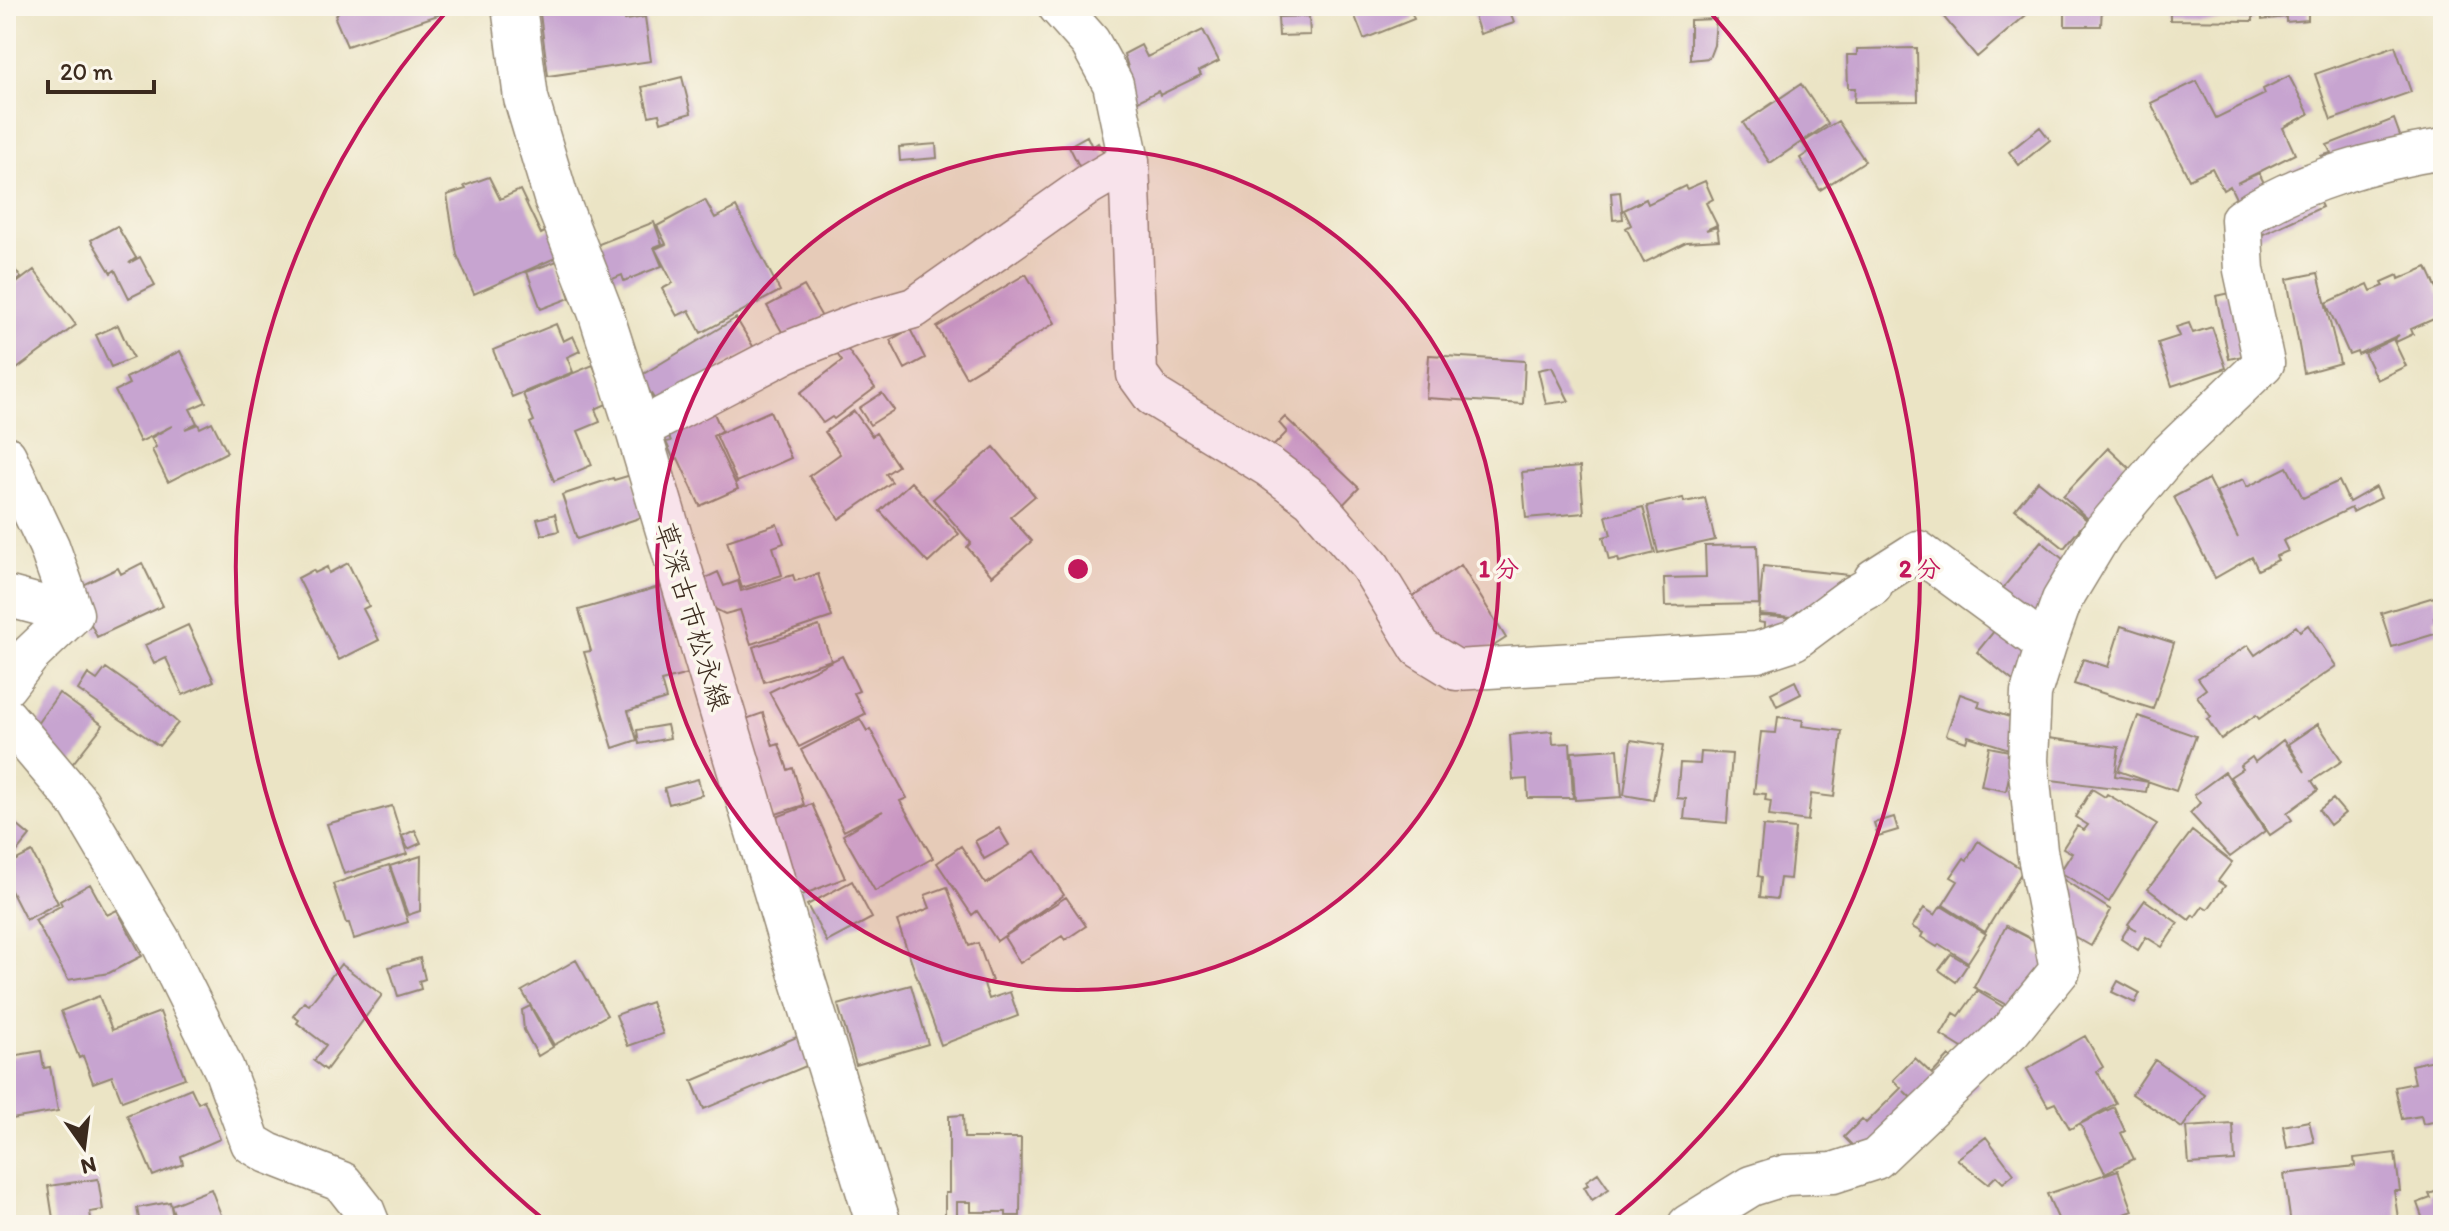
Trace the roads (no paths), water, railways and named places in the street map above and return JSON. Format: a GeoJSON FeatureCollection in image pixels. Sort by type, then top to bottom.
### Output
{"type":"FeatureCollection","features":[{"type":"Feature","properties":{"kind":"main road","name":"草深古市松永線"},"geometry":{"type":"LineString","coordinates":[[514,6],[526,98],[556,198],[600,311],[638,430],[879,1225]]}},
{"type":"Feature","properties":{"kind":"street"},"geometry":{"type":"LineString","coordinates":[[1058,6],[1090,42],[1113,84],[1129,161],[1137,374],[1153,396],[1269,467],[1312,499],[1370,566],[1420,648],[1456,670],[1757,652],[1794,640],[1849,599],[1872,586],[1874,579],[1918,551],[2046,645]]}},
{"type":"Feature","properties":{"kind":"street"},"geometry":{"type":"LineString","coordinates":[[1688,1225],[1751,1186],[1786,1175],[1833,1173],[1876,1159],[2011,1030],[2060,970],[2037,851],[2028,761],[2031,693],[2062,600],[2103,532],[2168,455],[2264,363],[2244,270],[2241,219],[2265,203],[2364,166],[2443,149]]}},
{"type":"Feature","properties":{"kind":"street"},"geometry":{"type":"LineString","coordinates":[[638,430],[787,352],[857,324],[914,308],[1088,185],[1129,161]]}},
{"type":"Feature","properties":{"kind":"street"},"geometry":{"type":"LineString","coordinates":[[6,456],[49,546],[73,614]]}},
{"type":"Feature","properties":{"kind":"street"},"geometry":{"type":"LineString","coordinates":[[6,596],[73,614]]}},
{"type":"Feature","properties":{"kind":"street"},"geometry":{"type":"LineString","coordinates":[[6,686],[29,656],[73,614]]}},
{"type":"Feature","properties":{"kind":"street"},"geometry":{"type":"LineString","coordinates":[[6,717],[79,803],[161,942],[224,1069],[251,1143],[268,1153],[342,1182],[364,1210],[370,1225]]}}]}
